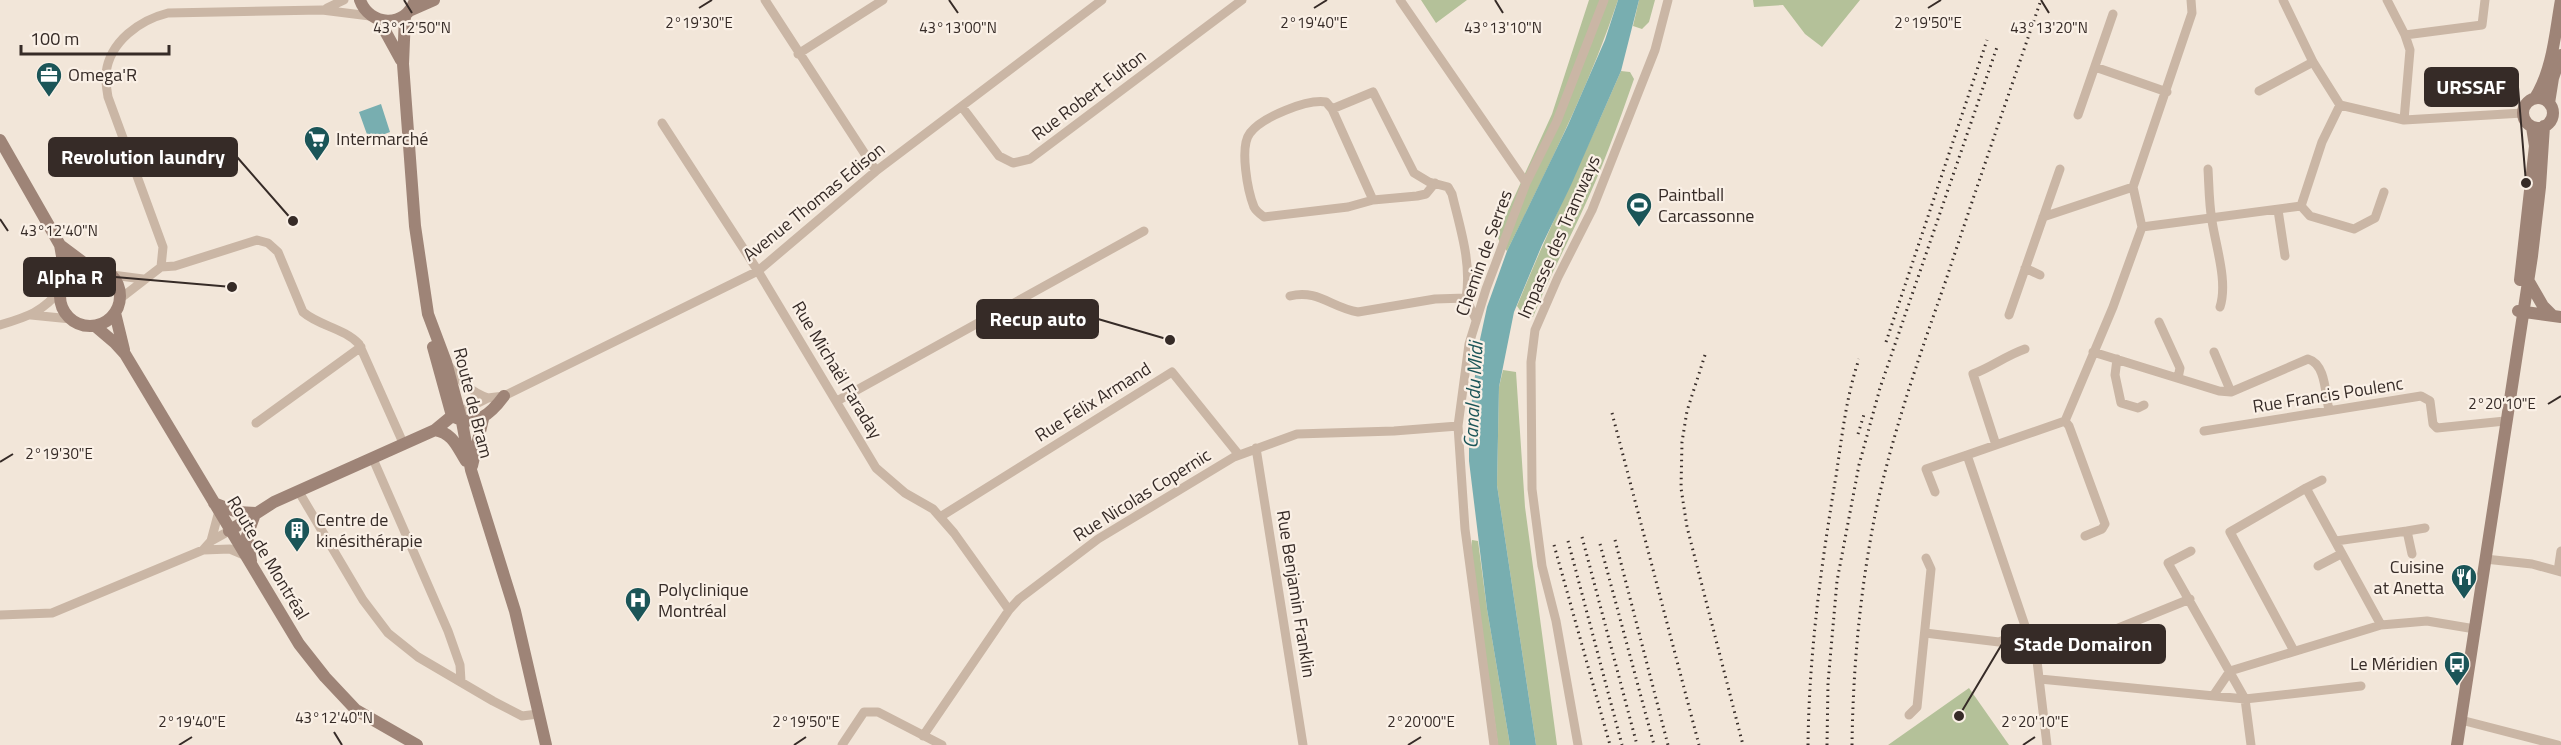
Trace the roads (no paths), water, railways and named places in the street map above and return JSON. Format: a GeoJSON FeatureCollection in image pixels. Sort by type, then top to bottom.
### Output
{"type":"FeatureCollection","features":[{"type":"Feature","properties":{"kind":"main road","name":"Route de Bram"},"geometry":{"type":"LineString","coordinates":[[360,0],[403,64]]}},
{"type":"Feature","properties":{"kind":"main road"},"geometry":{"type":"LineString","coordinates":[[374,18],[397,20],[409,9],[434,0]]}},
{"type":"Feature","properties":{"kind":"main road"},"geometry":{"type":"LineString","coordinates":[[2538,127],[2524,119],[2523,113],[2527,103],[2535,98],[2542,87],[2550,63],[2561,0]]}},
{"type":"Feature","properties":{"kind":"main road","name":"Route de Bram"},"geometry":{"type":"LineString","coordinates":[[409,9],[403,64],[414,226],[428,314],[446,362],[471,470],[515,611],[546,745]]}},
{"type":"Feature","properties":{"kind":"main road"},"geometry":{"type":"LineString","coordinates":[[2457,745],[2486,559],[2520,311],[2535,146],[2538,127],[2551,119],[2549,103],[2553,78],[2561,55]]}},
{"type":"Feature","properties":{"kind":"main road"},"geometry":{"type":"LineString","coordinates":[[2535,98],[2549,103]]}},
{"type":"Feature","properties":{"kind":"main road"},"geometry":{"type":"LineString","coordinates":[[2520,311],[2528,280],[2540,188],[2538,127]]}},
{"type":"Feature","properties":{"kind":"main road"},"geometry":{"type":"LineString","coordinates":[[0,140],[60,245],[88,266],[106,270],[117,282],[121,298],[110,319],[95,326],[86,326],[71,319],[62,305],[64,284],[60,245]]}},
{"type":"Feature","properties":{"kind":"main road"},"geometry":{"type":"LineString","coordinates":[[64,284],[72,272],[88,266]]}},
{"type":"Feature","properties":{"kind":"main road"},"geometry":{"type":"LineString","coordinates":[[2528,280],[2543,306],[2557,316]]}},
{"type":"Feature","properties":{"kind":"main road"},"geometry":{"type":"LineString","coordinates":[[2520,311],[2557,316]]}},
{"type":"Feature","properties":{"kind":"main road","name":"Route de Montréal"},"geometry":{"type":"LineString","coordinates":[[115,313],[125,354]]}},
{"type":"Feature","properties":{"kind":"main road"},"geometry":{"type":"LineString","coordinates":[[428,314],[434,351],[458,417]]}},
{"type":"Feature","properties":{"kind":"main road","name":"Route de Montréal"},"geometry":{"type":"LineString","coordinates":[[95,326],[125,354],[229,531],[299,644],[325,677],[356,710],[417,745]]}},
{"type":"Feature","properties":{"kind":"main road"},"geometry":{"type":"LineString","coordinates":[[471,470],[483,419],[504,396]]}},
{"type":"Feature","properties":{"kind":"main road"},"geometry":{"type":"LineString","coordinates":[[229,531],[256,513],[404,445],[458,417],[483,419]]}},
{"type":"Feature","properties":{"kind":"main road"},"geometry":{"type":"LineString","coordinates":[[435,430],[451,436],[471,470]]}},
{"type":"Feature","properties":{"kind":"main road"},"geometry":{"type":"LineString","coordinates":[[216,507],[237,512],[256,513]]}},
{"type":"Feature","properties":{"kind":"main road"},"geometry":{"type":"LineString","coordinates":[[253,568],[247,536],[256,513]]}},
{"type":"Feature","properties":{"kind":"street"},"geometry":{"type":"LineString","coordinates":[[322,10],[344,0]]}},
{"type":"Feature","properties":{"kind":"street"},"geometry":{"type":"LineString","coordinates":[[765,0],[876,171]]}},
{"type":"Feature","properties":{"kind":"street"},"geometry":{"type":"LineString","coordinates":[[798,54],[882,0]]}},
{"type":"Feature","properties":{"kind":"street","name":"Avenue Thomas Edison"},"geometry":{"type":"LineString","coordinates":[[458,417],[488,398],[504,396],[758,271],[876,171],[1102,0]]}},
{"type":"Feature","properties":{"kind":"street","name":"Rue Robert Fulton"},"geometry":{"type":"LineString","coordinates":[[962,107],[999,156],[1014,163],[1030,159],[1242,0]]}},
{"type":"Feature","properties":{"kind":"street"},"geometry":{"type":"LineString","coordinates":[[1400,0],[1526,183]]}},
{"type":"Feature","properties":{"kind":"street","name":"Chemin de Serres"},"geometry":{"type":"LineString","coordinates":[[1494,745],[1465,529],[1458,426],[1469,344],[1526,183],[1557,121],[1604,0]]}},
{"type":"Feature","properties":{"kind":"street","name":"Impasse des Tramways"},"geometry":{"type":"LineString","coordinates":[[1578,745],[1556,621],[1542,566],[1532,489],[1531,362],[1535,330],[1558,277],[1592,210],[1655,50],[1668,0]]}},
{"type":"Feature","properties":{"kind":"street"},"geometry":{"type":"LineString","coordinates":[[1935,492],[1926,469],[2065,421],[2142,227],[2133,187],[2192,13],[2192,0]]}},
{"type":"Feature","properties":{"kind":"street"},"geometry":{"type":"LineString","coordinates":[[2283,0],[2313,62],[2340,105],[2404,120],[2523,113]]}},
{"type":"Feature","properties":{"kind":"street"},"geometry":{"type":"LineString","coordinates":[[2387,0],[2405,35],[2410,51],[2404,120]]}},
{"type":"Feature","properties":{"kind":"street"},"geometry":{"type":"LineString","coordinates":[[2405,35],[2482,25],[2485,0]]}},
{"type":"Feature","properties":{"kind":"street"},"geometry":{"type":"LineString","coordinates":[[161,267],[163,247],[108,97],[106,73],[115,50],[130,30],[151,17],[168,13],[322,10],[374,18]]}},
{"type":"Feature","properties":{"kind":"street"},"geometry":{"type":"LineString","coordinates":[[2078,115],[2113,14]]}},
{"type":"Feature","properties":{"kind":"street"},"geometry":{"type":"LineString","coordinates":[[2259,91],[2313,62]]}},
{"type":"Feature","properties":{"kind":"street"},"geometry":{"type":"LineString","coordinates":[[2095,67],[2167,92]]}},
{"type":"Feature","properties":{"kind":"street"},"geometry":{"type":"LineString","coordinates":[[1332,109],[1374,92],[1414,173],[1448,187],[1452,194],[1464,244],[1468,284],[1466,298],[1476,320]]}},
{"type":"Feature","properties":{"kind":"street"},"geometry":{"type":"LineString","coordinates":[[1373,200],[1332,109],[1326,102],[1318,101],[1285,110],[1249,133],[1245,147],[1246,177],[1255,209],[1264,217],[1348,207],[1373,200],[1426,194],[1436,183]]}},
{"type":"Feature","properties":{"kind":"street"},"geometry":{"type":"LineString","coordinates":[[2301,206],[2322,142],[2340,105]]}},
{"type":"Feature","properties":{"kind":"street","name":"Rue Michaël Faraday"},"geometry":{"type":"LineString","coordinates":[[662,123],[758,271],[876,468],[905,493],[933,508],[954,533],[1009,610]]}},
{"type":"Feature","properties":{"kind":"street"},"geometry":{"type":"LineString","coordinates":[[2009,315],[2060,169]]}},
{"type":"Feature","properties":{"kind":"street"},"geometry":{"type":"LineString","coordinates":[[2208,169],[2211,218],[2222,281],[2223,298],[2220,307]]}},
{"type":"Feature","properties":{"kind":"street"},"geometry":{"type":"LineString","coordinates":[[2043,218],[2133,187]]}},
{"type":"Feature","properties":{"kind":"street"},"geometry":{"type":"LineString","coordinates":[[2301,206],[2310,216],[2354,229],[2375,218],[2384,192]]}},
{"type":"Feature","properties":{"kind":"street"},"geometry":{"type":"LineString","coordinates":[[2142,227],[2301,206]]}},
{"type":"Feature","properties":{"kind":"street"},"geometry":{"type":"LineString","coordinates":[[2278,210],[2285,256]]}},
{"type":"Feature","properties":{"kind":"street"},"geometry":{"type":"LineString","coordinates":[[837,401],[1144,231]]}},
{"type":"Feature","properties":{"kind":"street"},"geometry":{"type":"LineString","coordinates":[[121,298],[161,267],[175,266],[257,240],[268,243],[278,252],[303,312],[310,318],[350,337],[361,347],[404,445]]}},
{"type":"Feature","properties":{"kind":"street"},"geometry":{"type":"LineString","coordinates":[[2025,268],[2040,275]]}},
{"type":"Feature","properties":{"kind":"street"},"geometry":{"type":"LineString","coordinates":[[112,275],[143,279]]}},
{"type":"Feature","properties":{"kind":"street"},"geometry":{"type":"LineString","coordinates":[[0,325],[31,315],[49,304],[64,284]]}},
{"type":"Feature","properties":{"kind":"street"},"geometry":{"type":"LineString","coordinates":[[1290,296],[1302,293],[1313,294],[1347,310],[1358,312],[1435,299],[1466,298]]}},
{"type":"Feature","properties":{"kind":"street"},"geometry":{"type":"LineString","coordinates":[[31,315],[71,319]]}},
{"type":"Feature","properties":{"kind":"street"},"geometry":{"type":"LineString","coordinates":[[2159,322],[2180,368],[2178,378]]}},
{"type":"Feature","properties":{"kind":"street"},"geometry":{"type":"LineString","coordinates":[[256,423],[361,347]]}},
{"type":"Feature","properties":{"kind":"street"},"geometry":{"type":"LineString","coordinates":[[1996,445],[1973,374],[1993,367],[2003,357],[2025,349]]}},
{"type":"Feature","properties":{"kind":"street"},"geometry":{"type":"LineString","coordinates":[[2093,352],[2231,392],[2308,359],[2316,361],[2320,368],[2329,410]]}},
{"type":"Feature","properties":{"kind":"street"},"geometry":{"type":"LineString","coordinates":[[2214,352],[2231,392]]}},
{"type":"Feature","properties":{"kind":"street"},"geometry":{"type":"LineString","coordinates":[[2117,358],[2115,375],[2121,403],[2138,408],[2144,405]]}},
{"type":"Feature","properties":{"kind":"street"},"geometry":{"type":"LineString","coordinates":[[446,362],[463,384],[476,394],[488,398]]}},
{"type":"Feature","properties":{"kind":"street","name":"Rue Félix Armand"},"geometry":{"type":"LineString","coordinates":[[940,517],[1172,372],[1239,455]]}},
{"type":"Feature","properties":{"kind":"street","name":"Rue Francis Poulenc"},"geometry":{"type":"LineString","coordinates":[[2204,431],[2421,396],[2430,401],[2433,424],[2437,428],[2505,421]]}},
{"type":"Feature","properties":{"kind":"street"},"geometry":{"type":"LineString","coordinates":[[2065,421],[2069,426],[2106,524],[2102,529],[2085,536]]}},
{"type":"Feature","properties":{"kind":"street","name":"Rue Nicolas Copernic"},"geometry":{"type":"LineString","coordinates":[[923,735],[1009,610],[1019,599],[1098,539],[1239,455],[1297,434],[1336,434],[1458,426]]}},
{"type":"Feature","properties":{"kind":"street","name":"Rue Benjamin Franklin"},"geometry":{"type":"LineString","coordinates":[[1256,448],[1303,745]]}},
{"type":"Feature","properties":{"kind":"street"},"geometry":{"type":"LineString","coordinates":[[1967,455],[2037,661],[2048,745]]}},
{"type":"Feature","properties":{"kind":"street"},"geometry":{"type":"LineString","coordinates":[[373,459],[448,631],[460,665],[461,681]]}},
{"type":"Feature","properties":{"kind":"street"},"geometry":{"type":"LineString","coordinates":[[2294,651],[2230,532],[2322,480]]}},
{"type":"Feature","properties":{"kind":"street"},"geometry":{"type":"LineString","coordinates":[[2306,488],[2381,625]]}},
{"type":"Feature","properties":{"kind":"street"},"geometry":{"type":"LineString","coordinates":[[299,492],[363,600],[388,633],[418,657],[484,696],[522,716],[538,714]]}},
{"type":"Feature","properties":{"kind":"street"},"geometry":{"type":"LineString","coordinates":[[211,541],[216,507]]}},
{"type":"Feature","properties":{"kind":"street"},"geometry":{"type":"LineString","coordinates":[[2336,541],[2425,528]]}},
{"type":"Feature","properties":{"kind":"street"},"geometry":{"type":"LineString","coordinates":[[203,550],[211,541],[229,531]]}},
{"type":"Feature","properties":{"kind":"street"},"geometry":{"type":"LineString","coordinates":[[2407,531],[2412,554]]}},
{"type":"Feature","properties":{"kind":"street"},"geometry":{"type":"LineString","coordinates":[[0,615],[52,613],[203,550],[226,549],[244,555]]}},
{"type":"Feature","properties":{"kind":"street"},"geometry":{"type":"LineString","coordinates":[[2191,551],[2168,563],[2245,699],[2251,745]]}},
{"type":"Feature","properties":{"kind":"street"},"geometry":{"type":"LineString","coordinates":[[2486,559],[2532,564],[2559,571],[2561,551]]}},
{"type":"Feature","properties":{"kind":"street"},"geometry":{"type":"LineString","coordinates":[[2318,566],[2341,554]]}},
{"type":"Feature","properties":{"kind":"street"},"geometry":{"type":"LineString","coordinates":[[1909,715],[1917,707],[1932,569],[1926,558]]}},
{"type":"Feature","properties":{"kind":"street"},"geometry":{"type":"LineString","coordinates":[[2037,661],[2190,599]]}},
{"type":"Feature","properties":{"kind":"street"},"geometry":{"type":"LineString","coordinates":[[2213,696],[2230,671],[2381,625],[2427,621],[2475,629]]}},
{"type":"Feature","properties":{"kind":"street"},"geometry":{"type":"LineString","coordinates":[[1925,633],[1999,642],[2026,626]]}},
{"type":"Feature","properties":{"kind":"street"},"geometry":{"type":"LineString","coordinates":[[2040,679],[2245,699],[2361,686]]}},
{"type":"Feature","properties":{"kind":"street"},"geometry":{"type":"LineString","coordinates":[[842,745],[864,712],[878,712],[942,745]]}},
{"type":"Feature","properties":{"kind":"street"},"geometry":{"type":"LineString","coordinates":[[2461,720],[2558,745]]}},
{"type":"Feature","properties":{"kind":"water","name":"Canal du Midi"},"geometry":{"type":"Polygon","coordinates":[[[1618,0],[1639,0],[1621,71],[1514,312],[1499,387],[1497,485],[1536,745],[1510,745],[1487,609],[1469,461],[1469,423],[1479,344],[1487,307],[1507,251],[1568,125],[1605,40],[1618,0]]]}},
{"type":"Feature","properties":{"kind":"water"},"geometry":{"type":"Polygon","coordinates":[[[381,104],[390,132],[369,140],[359,112],[381,104]]]}},
{"type":"Feature","properties":{"kind":"railway"},"geometry":{"type":"LineString","coordinates":[[1852,745],[1861,601],[1882,485],[1916,367],[2041,0]]}},
{"type":"Feature","properties":{"kind":"railway"},"geometry":{"type":"LineString","coordinates":[[1886,342],[1987,40]]}},
{"type":"Feature","properties":{"kind":"railway"},"geometry":{"type":"LineString","coordinates":[[1827,745],[1828,683],[1837,581],[1859,465],[1880,388],[1997,47]]}},
{"type":"Feature","properties":{"kind":"railway"},"geometry":{"type":"LineString","coordinates":[[1705,355],[1687,411],[1682,442],[1681,488],[1687,527],[1743,745]]}},
{"type":"Feature","properties":{"kind":"railway"},"geometry":{"type":"LineString","coordinates":[[1808,745],[1813,644],[1821,577],[1845,417],[1859,359]]}},
{"type":"Feature","properties":{"kind":"railway"},"geometry":{"type":"LineString","coordinates":[[1858,434],[1865,411]]}},
{"type":"Feature","properties":{"kind":"railway"},"geometry":{"type":"LineString","coordinates":[[1612,413],[1699,745]]}},
{"type":"Feature","properties":{"kind":"railway"},"geometry":{"type":"LineString","coordinates":[[1582,537],[1637,745]]}},
{"type":"Feature","properties":{"kind":"railway"},"geometry":{"type":"LineString","coordinates":[[1615,540],[1668,745]]}},
{"type":"Feature","properties":{"kind":"railway"},"geometry":{"type":"LineString","coordinates":[[1568,541],[1622,745]]}},
{"type":"Feature","properties":{"kind":"railway"},"geometry":{"type":"LineString","coordinates":[[1600,544],[1654,745]]}},
{"type":"Feature","properties":{"kind":"railway"},"geometry":{"type":"LineString","coordinates":[[1554,545],[1610,745]]}},
{"type":"Feature","properties":{"kind":"place","name":"Omega'R"},"geometry":{"type":"Point","coordinates":[49,98]}},
{"type":"Feature","properties":{"kind":"place","name":"Intermarché"},"geometry":{"type":"Point","coordinates":[317,162]}},
{"type":"Feature","properties":{"kind":"place","name":"URSSAF"},"geometry":{"type":"Point","coordinates":[2526,183]}},
{"type":"Feature","properties":{"kind":"place","name":"Revolution laundry"},"geometry":{"type":"Point","coordinates":[293,221]}},
{"type":"Feature","properties":{"kind":"place","name":"Paintball Carcassonne"},"geometry":{"type":"Point","coordinates":[1639,228]}},
{"type":"Feature","properties":{"kind":"place","name":"Alpha R"},"geometry":{"type":"Point","coordinates":[232,287]}},
{"type":"Feature","properties":{"kind":"place","name":"Recup auto"},"geometry":{"type":"Point","coordinates":[1170,340]}},
{"type":"Feature","properties":{"kind":"place","name":"Centre de kinésithérapie"},"geometry":{"type":"Point","coordinates":[297,553]}},
{"type":"Feature","properties":{"kind":"place","name":"Cuisine at Anetta"},"geometry":{"type":"Point","coordinates":[2464,600]}},
{"type":"Feature","properties":{"kind":"place","name":"Polyclinique Montréal"},"geometry":{"type":"Point","coordinates":[638,623]}},
{"type":"Feature","properties":{"kind":"place","name":"Le Méridien"},"geometry":{"type":"Point","coordinates":[2457,687]}},
{"type":"Feature","properties":{"kind":"place","name":"Stade Domairon"},"geometry":{"type":"Point","coordinates":[1959,716]}}]}
